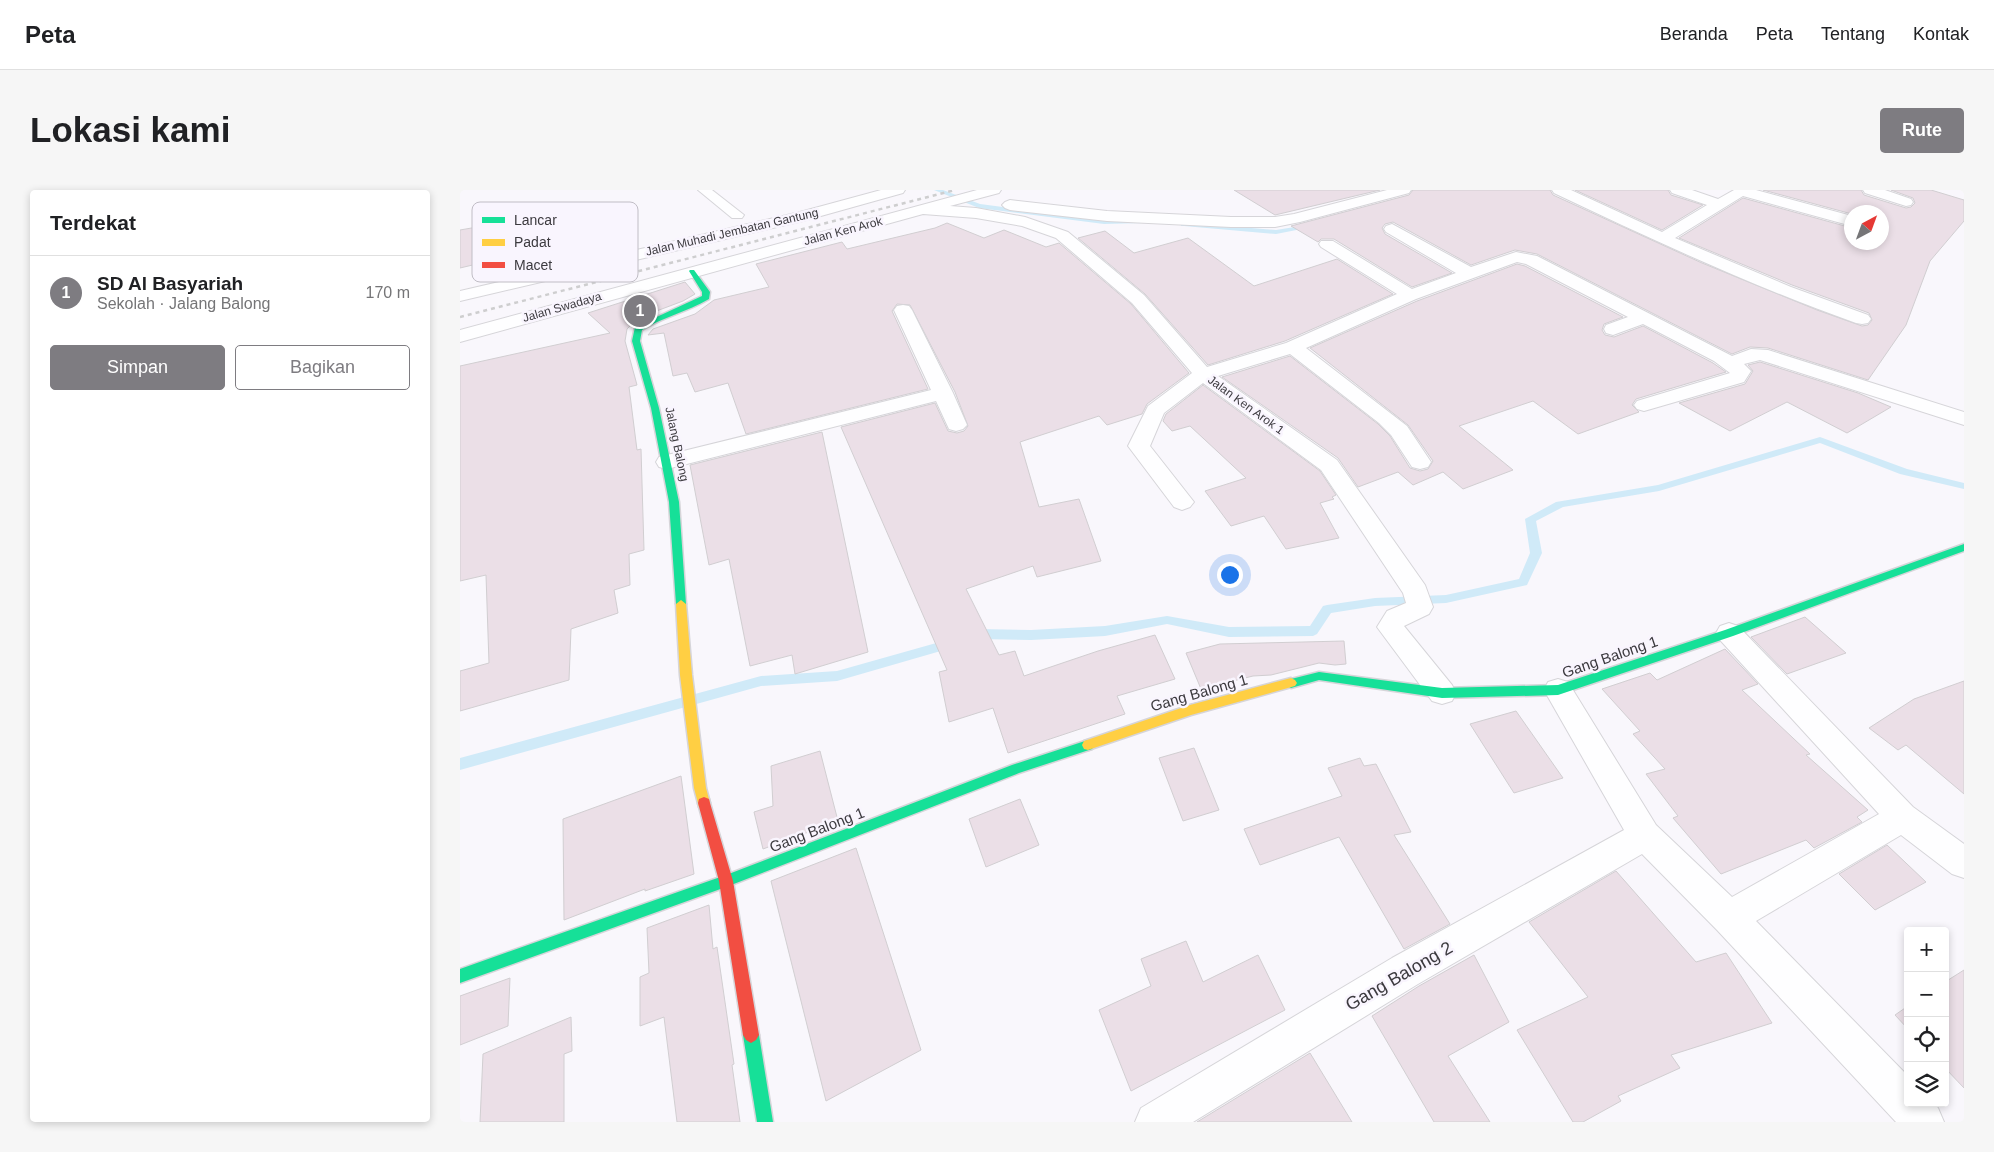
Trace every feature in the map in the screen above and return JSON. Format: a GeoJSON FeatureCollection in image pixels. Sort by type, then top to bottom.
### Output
{"type":"FeatureCollection","features":[{"type":"Feature","properties":{"kind":"street"},"geometry":{"type":"LineString","coordinates":[[989,191],[996,201],[1002,204],[1107,216],[1252,222],[1295,219],[1404,190]]}},
{"type":"Feature","properties":{"kind":"street"},"geometry":{"type":"LineString","coordinates":[[1559,190],[1662,239],[1813,303],[1862,319]]}},
{"type":"Feature","properties":{"kind":"street"},"geometry":{"type":"LineString","coordinates":[[1678,190],[1718,204]]}},
{"type":"Feature","properties":{"kind":"street"},"geometry":{"type":"LineString","coordinates":[[1870,190],[1906,202]]}},
{"type":"Feature","properties":{"kind":"street","name":"Jalan Muhadi Jembatan Gantung"},"geometry":{"type":"LineString","coordinates":[[638,254],[803,216],[890,191]]}},
{"type":"Feature","properties":{"kind":"street","name":"Jalan Ken Arok"},"geometry":{"type":"LineString","coordinates":[[692,271],[989,191]]}},
{"type":"Feature","properties":{"kind":"street"},"geometry":{"type":"LineString","coordinates":[[1662,239],[1718,204],[1743,192],[1767,193],[1844,218]]}},
{"type":"Feature","properties":{"kind":"street","name":"Jalan Ken Arok 1"},"geometry":{"type":"LineString","coordinates":[[924,209],[1000,217],[1024,222],[1062,235],[1138,299],[1203,374],[1329,465],[1418,600],[1396,618],[1390,627],[1442,693]]}},
{"type":"Feature","properties":{"kind":"street"},"geometry":{"type":"LineString","coordinates":[[1392,229],[1469,273]]}},
{"type":"Feature","properties":{"kind":"street"},"geometry":{"type":"LineString","coordinates":[[1327,244],[1410,295]]}},
{"type":"Feature","properties":{"kind":"street"},"geometry":{"type":"LineString","coordinates":[[1182,502],[1139,446],[1154,410],[1203,374],[1293,347],[1410,295],[1510,259],[1524,258],[1731,363],[1741,371],[1737,378],[1644,405]]}},
{"type":"Feature","properties":{"kind":"street","name":"Jalan Swadaya"},"geometry":{"type":"LineString","coordinates":[[460,336],[692,271]]}},
{"type":"Feature","properties":{"kind":"street","name":"Jalang Balong"},"geometry":{"type":"LineString","coordinates":[[692,271],[706,292],[706,297],[696,304],[644,323],[636,334],[667,462],[674,502],[686,675],[700,788],[726,881],[765,1122]]}},
{"type":"Feature","properties":{"kind":"street","name":"Jalan Muhadi Jembatan Gantung"},"geometry":{"type":"LineString","coordinates":[[460,296],[520,282]]}},
{"type":"Feature","properties":{"kind":"street"},"geometry":{"type":"LineString","coordinates":[[903,310],[956,425]]}},
{"type":"Feature","properties":{"kind":"street"},"geometry":{"type":"LineString","coordinates":[[1613,329],[1642,318]]}},
{"type":"Feature","properties":{"kind":"street"},"geometry":{"type":"LineString","coordinates":[[1293,347],[1386,418],[1398,431],[1420,462]]}},
{"type":"Feature","properties":{"kind":"street"},"geometry":{"type":"LineString","coordinates":[[1731,363],[1751,355],[1761,354],[1964,420]]}},
{"type":"Feature","properties":{"kind":"street"},"geometry":{"type":"LineString","coordinates":[[667,462],[942,393]]}},
{"type":"Feature","properties":{"kind":"street","name":"Gang Balong 1"},"geometry":{"type":"LineString","coordinates":[[460,976],[726,881],[1016,769],[1190,710],[1319,676],[1442,693],[1558,690],[1729,633],[1964,548]]}},
{"type":"Feature","properties":{"kind":"street"},"geometry":{"type":"LineString","coordinates":[[1729,633],[1902,817],[1964,863]]}},
{"type":"Feature","properties":{"kind":"street"},"geometry":{"type":"LineString","coordinates":[[1558,690],[1645,835],[1729,918],[1924,1122]]}},
{"type":"Feature","properties":{"kind":"street"},"geometry":{"type":"LineString","coordinates":[[1729,918],[1902,817]]}},
{"type":"Feature","properties":{"kind":"street","name":"Gang Balong 2"},"geometry":{"type":"LineString","coordinates":[[1155,1122],[1406,972],[1645,835]]}},
{"type":"Feature","properties":{"kind":"lane"},"geometry":{"type":"LineString","coordinates":[[704,190],[737,215]]}},
{"type":"Feature","properties":{"kind":"building"},"geometry":{"type":"Polygon","coordinates":[[[1234,190],[1380,190],[1275,215],[1234,190]]]}},
{"type":"Feature","properties":{"kind":"building"},"geometry":{"type":"Polygon","coordinates":[[[1413,190],[1550,190],[1553,195],[1702,263],[1817,310],[1862,326],[1868,325],[1872,320],[1869,313],[1792,285],[1679,238],[1743,198],[1844,226],[1844,250],[1889,250],[1889,205],[1844,205],[1844,212],[1763,190],[1861,190],[1864,195],[1906,208],[1911,207],[1915,203],[1913,198],[1891,190],[1931,190],[1964,200],[1964,221],[1930,261],[1906,325],[1868,380],[1768,348],[1750,347],[1732,354],[1537,254],[1515,250],[1471,265],[1393,222],[1385,224],[1382,228],[1385,234],[1452,273],[1412,287],[1334,239],[1321,239],[1318,242],[1291,226],[1409,195],[1413,190]]]}},
{"type":"Feature","properties":{"kind":"building"},"geometry":{"type":"Polygon","coordinates":[[[1575,190],[1668,190],[1671,195],[1703,205],[1662,230],[1575,190]]]}},
{"type":"Feature","properties":{"kind":"building"},"geometry":{"type":"Polygon","coordinates":[[[947,223],[984,238],[1004,230],[1046,247],[1059,243],[1131,304],[1189,373],[1147,404],[1142,414],[1107,425],[1099,416],[1020,442],[1039,507],[1079,499],[1101,561],[1037,577],[1033,566],[966,589],[999,655],[1015,651],[1024,676],[1098,651],[1155,635],[1175,679],[1117,696],[1125,714],[1008,753],[993,708],[949,722],[939,672],[947,670],[841,427],[935,403],[948,431],[957,433],[964,431],[968,426],[955,392],[910,305],[897,304],[892,311],[928,389],[746,434],[728,383],[695,392],[687,373],[673,376],[664,333],[648,335],[653,329],[695,314],[714,300],[769,287],[756,264],[842,242],[847,249],[935,228],[947,223]]]}},
{"type":"Feature","properties":{"kind":"building"},"geometry":{"type":"Polygon","coordinates":[[[472,228],[472,265],[460,268],[460,230],[472,228]]]}},
{"type":"Feature","properties":{"kind":"building"},"geometry":{"type":"Polygon","coordinates":[[[1105,231],[1134,253],[1188,238],[1254,286],[1337,259],[1393,294],[1285,341],[1208,365],[1145,294],[1078,238],[1105,231]]]}},
{"type":"Feature","properties":{"kind":"building"},"geometry":{"type":"Polygon","coordinates":[[[1517,264],[1525,266],[1623,317],[1604,324],[1602,330],[1605,335],[1614,337],[1643,326],[1713,363],[1726,372],[1636,399],[1632,405],[1639,412],[1578,434],[1533,401],[1459,426],[1513,470],[1463,489],[1443,472],[1413,485],[1398,472],[1358,487],[1338,458],[1222,377],[1290,356],[1378,424],[1390,436],[1410,468],[1420,471],[1428,469],[1433,461],[1408,425],[1310,348],[1417,301],[1517,264]]]}},
{"type":"Feature","properties":{"kind":"building"},"geometry":{"type":"Polygon","coordinates":[[[685,282],[695,294],[683,301],[638,318],[627,329],[625,341],[637,385],[629,387],[637,450],[641,449],[644,550],[629,554],[630,585],[614,590],[618,613],[571,629],[569,680],[460,711],[460,671],[489,663],[486,575],[460,581],[460,366],[610,333],[588,313],[685,282]]]}},
{"type":"Feature","properties":{"kind":"building"},"geometry":{"type":"Polygon","coordinates":[[[1760,362],[1858,393],[1891,407],[1847,433],[1787,402],[1730,431],[1679,403],[1745,384],[1753,371],[1748,365],[1760,362]]]}},
{"type":"Feature","properties":{"kind":"building"},"geometry":{"type":"Polygon","coordinates":[[[1203,385],[1320,471],[1336,495],[1332,497],[1334,499],[1320,503],[1339,538],[1286,549],[1264,516],[1231,526],[1205,491],[1246,478],[1190,426],[1172,431],[1163,421],[1166,414],[1203,385]]]}},
{"type":"Feature","properties":{"kind":"building"},"geometry":{"type":"Polygon","coordinates":[[[822,432],[868,652],[795,674],[792,655],[750,666],[729,559],[709,565],[690,465],[822,432]]]}},
{"type":"Feature","properties":{"kind":"building"},"geometry":{"type":"Polygon","coordinates":[[[1805,617],[1846,653],[1787,674],[1751,637],[1805,617]]]}},
{"type":"Feature","properties":{"kind":"building"},"geometry":{"type":"Polygon","coordinates":[[[1344,641],[1346,664],[1319,663],[1271,675],[1253,676],[1201,689],[1186,653],[1220,644],[1344,641]]]}},
{"type":"Feature","properties":{"kind":"building"},"geometry":{"type":"Polygon","coordinates":[[[1725,649],[1758,684],[1742,690],[1810,754],[1806,755],[1868,810],[1857,817],[1862,822],[1814,848],[1806,840],[1721,874],[1673,818],[1678,816],[1646,774],[1665,769],[1633,734],[1640,731],[1602,689],[1650,673],[1657,680],[1725,649]]]}},
{"type":"Feature","properties":{"kind":"building"},"geometry":{"type":"Polygon","coordinates":[[[1964,681],[1964,794],[1906,745],[1898,750],[1869,728],[1914,699],[1964,681]]]}},
{"type":"Feature","properties":{"kind":"building"},"geometry":{"type":"Polygon","coordinates":[[[1516,711],[1563,778],[1514,793],[1470,724],[1516,711]]]}},
{"type":"Feature","properties":{"kind":"building"},"geometry":{"type":"Polygon","coordinates":[[[1194,748],[1219,810],[1183,821],[1159,758],[1194,748]]]}},
{"type":"Feature","properties":{"kind":"building"},"geometry":{"type":"Polygon","coordinates":[[[820,751],[838,821],[763,849],[754,812],[773,806],[771,766],[820,751]]]}},
{"type":"Feature","properties":{"kind":"building"},"geometry":{"type":"Polygon","coordinates":[[[1360,758],[1364,766],[1376,764],[1411,832],[1394,835],[1450,924],[1404,949],[1339,837],[1260,865],[1244,829],[1342,796],[1328,768],[1360,758]]]}},
{"type":"Feature","properties":{"kind":"building"},"geometry":{"type":"Polygon","coordinates":[[[681,776],[694,874],[645,891],[645,889],[564,920],[563,819],[681,776]]]}},
{"type":"Feature","properties":{"kind":"building"},"geometry":{"type":"Polygon","coordinates":[[[1020,799],[1039,845],[986,867],[969,819],[1020,799]]]}},
{"type":"Feature","properties":{"kind":"building"},"geometry":{"type":"Polygon","coordinates":[[[1887,845],[1926,882],[1875,910],[1839,874],[1887,845]]]}},
{"type":"Feature","properties":{"kind":"building"},"geometry":{"type":"Polygon","coordinates":[[[856,848],[921,1050],[826,1101],[771,881],[856,848]]]}},
{"type":"Feature","properties":{"kind":"building"},"geometry":{"type":"Polygon","coordinates":[[[1616,871],[1696,962],[1726,953],[1772,1023],[1671,1055],[1680,1068],[1618,1096],[1621,1101],[1583,1122],[1573,1122],[1517,1030],[1588,997],[1529,922],[1616,871]]]}},
{"type":"Feature","properties":{"kind":"building"},"geometry":{"type":"Polygon","coordinates":[[[709,905],[713,949],[717,947],[734,1064],[732,1065],[740,1122],[677,1122],[664,1017],[640,1026],[640,977],[649,973],[647,928],[709,905]]]}},
{"type":"Feature","properties":{"kind":"building"},"geometry":{"type":"Polygon","coordinates":[[[1186,941],[1203,982],[1258,955],[1285,1010],[1131,1091],[1099,1010],[1151,986],[1141,959],[1186,941]]]}},
{"type":"Feature","properties":{"kind":"building"},"geometry":{"type":"Polygon","coordinates":[[[1474,955],[1509,1022],[1448,1056],[1490,1122],[1434,1122],[1372,1016],[1419,986],[1474,955]]]}},
{"type":"Feature","properties":{"kind":"building"},"geometry":{"type":"Polygon","coordinates":[[[1964,970],[1964,1088],[1949,1072],[1949,979],[1964,970]]]}},
{"type":"Feature","properties":{"kind":"building"},"geometry":{"type":"Polygon","coordinates":[[[510,978],[508,1026],[460,1045],[460,996],[510,978]]]}},
{"type":"Feature","properties":{"kind":"building"},"geometry":{"type":"Polygon","coordinates":[[[1904,1009],[1904,1025],[1895,1015],[1904,1009]]]}},
{"type":"Feature","properties":{"kind":"building"},"geometry":{"type":"Polygon","coordinates":[[[571,1017],[572,1051],[564,1054],[564,1122],[480,1122],[483,1054],[571,1017]]]}},
{"type":"Feature","properties":{"kind":"building"},"geometry":{"type":"Polygon","coordinates":[[[1310,1053],[1352,1122],[1197,1122],[1310,1053]]]}},
{"type":"Feature","properties":{"kind":"waterway"},"geometry":{"type":"LineString","coordinates":[[937,190],[979,206],[1104,222],[1142,221]]}},
{"type":"Feature","properties":{"kind":"waterway"},"geometry":{"type":"LineString","coordinates":[[1184,224],[1276,232],[1313,226]]}},
{"type":"Feature","properties":{"kind":"waterway"},"geometry":{"type":"LineString","coordinates":[[973,636],[978,634],[1031,635],[1105,631],[1167,620],[1229,632],[1313,631],[1327,609],[1375,602],[1446,599],[1523,582],[1536,553],[1530,519],[1560,504],[1659,488],[1820,440],[1904,472],[1964,486]]}},
{"type":"Feature","properties":{"kind":"waterway"},"geometry":{"type":"LineString","coordinates":[[460,764],[761,681],[837,676],[954,643]]}},
{"type":"Feature","properties":{"kind":"railway"},"geometry":{"type":"LineString","coordinates":[[638,271],[955,190]]}},
{"type":"Feature","properties":{"kind":"railway"},"geometry":{"type":"LineString","coordinates":[[460,317],[596,282]]}},
{"type":"Feature","properties":{"kind":"traffic: fast"},"geometry":{"type":"LineString","coordinates":[[681,604],[674,502],[655,408],[636,341],[638,329],[706,297],[706,292],[692,271]]}},
{"type":"Feature","properties":{"kind":"traffic: fast"},"geometry":{"type":"LineString","coordinates":[[1291,683],[1319,676],[1442,693],[1558,690],[1729,633],[1964,547]]}},
{"type":"Feature","properties":{"kind":"traffic: fast"},"geometry":{"type":"LineString","coordinates":[[460,976],[726,881],[1016,769],[1088,745]]}},
{"type":"Feature","properties":{"kind":"traffic: fast"},"geometry":{"type":"LineString","coordinates":[[751,1035],[765,1122]]}},
{"type":"Feature","properties":{"kind":"traffic: slow"},"geometry":{"type":"LineString","coordinates":[[681,604],[686,675],[700,788],[704,803]]}},
{"type":"Feature","properties":{"kind":"traffic: slow"},"geometry":{"type":"LineString","coordinates":[[1088,745],[1190,710],[1291,683]]}},
{"type":"Feature","properties":{"kind":"traffic: jam"},"geometry":{"type":"LineString","coordinates":[[704,803],[726,881],[751,1035]]}},
{"type":"Feature","properties":{"kind":"place","name":"SD Al Basyariah"},"geometry":{"type":"Point","coordinates":[640,311]}}]}
